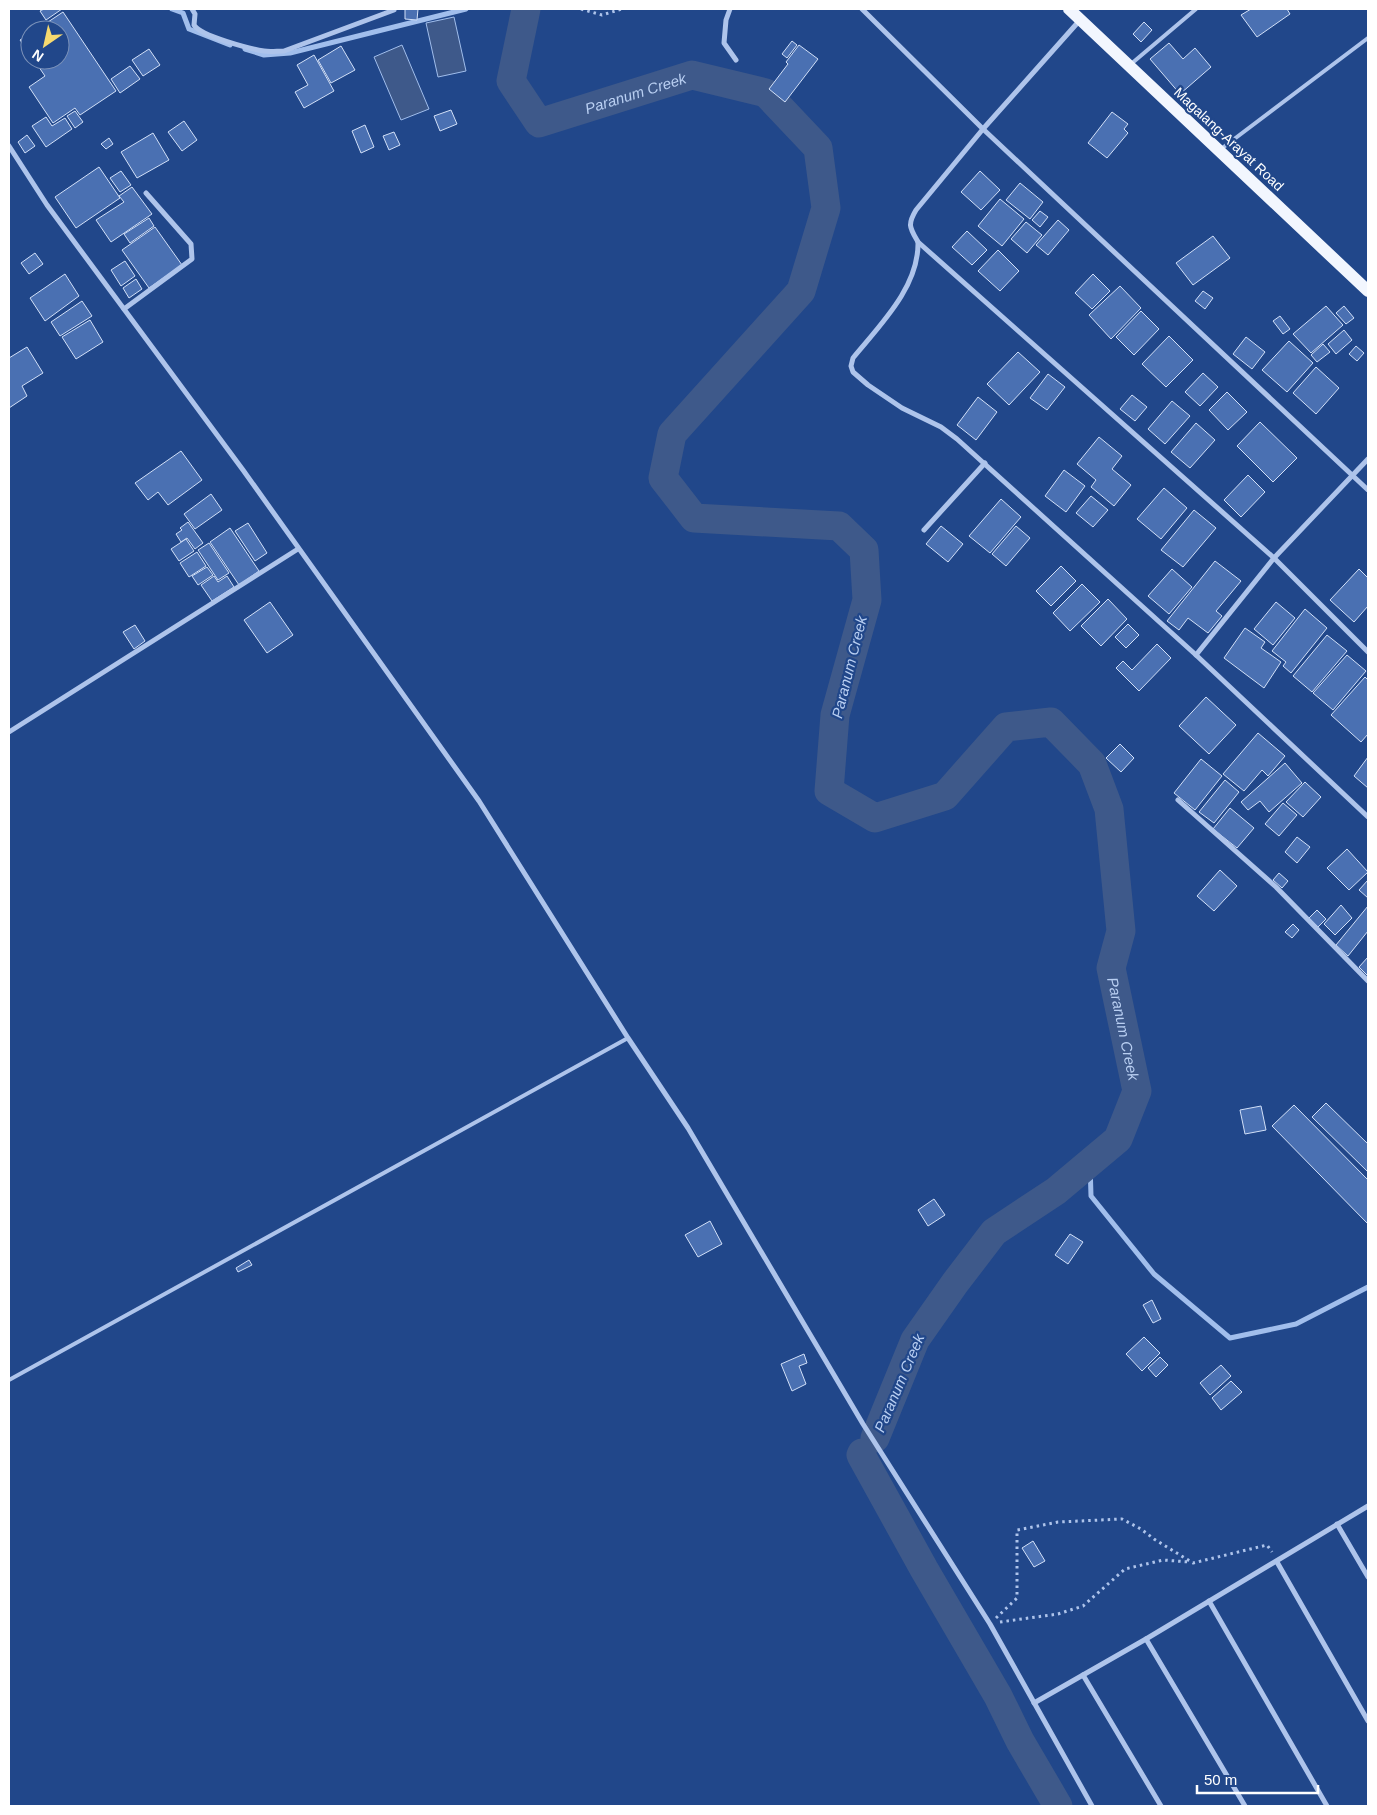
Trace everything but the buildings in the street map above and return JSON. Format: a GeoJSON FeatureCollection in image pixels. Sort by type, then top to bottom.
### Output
{"type":"FeatureCollection","features":[{"type":"Feature","properties":{"kind":"main road","name":"Magalang-Arayat Road"},"geometry":{"type":"LineString","coordinates":[[1069,9],[1368,291]]}},
{"type":"Feature","properties":{"kind":"street"},"geometry":{"type":"LineString","coordinates":[[192,9],[195,14],[194,25],[199,31],[265,52],[284,51],[394,10]]}},
{"type":"Feature","properties":{"kind":"street"},"geometry":{"type":"LineString","coordinates":[[730,9],[726,20],[724,43],[736,60]]}},
{"type":"Feature","properties":{"kind":"street"},"geometry":{"type":"LineString","coordinates":[[862,9],[983,129],[1368,490]]}},
{"type":"Feature","properties":{"kind":"street"},"geometry":{"type":"LineString","coordinates":[[1080,19],[983,129],[913,215],[910,221],[911,229],[918,242],[1274,558],[1368,652]]}},
{"type":"Feature","properties":{"kind":"street"},"geometry":{"type":"LineString","coordinates":[[9,146],[47,204],[243,470],[479,801],[628,1038],[688,1128],[863,1424],[990,1624],[1092,1806]]}},
{"type":"Feature","properties":{"kind":"street"},"geometry":{"type":"LineString","coordinates":[[124,309],[192,259],[191,244],[146,193]]}},
{"type":"Feature","properties":{"kind":"street"},"geometry":{"type":"LineString","coordinates":[[918,242],[918,254],[906,287],[893,308],[853,358],[851,366],[853,372],[868,385],[902,408],[941,427],[985,463],[1196,655],[1368,817]]}},
{"type":"Feature","properties":{"kind":"street"},"geometry":{"type":"LineString","coordinates":[[1196,655],[1274,558],[1354,476],[1368,459]]}},
{"type":"Feature","properties":{"kind":"street"},"geometry":{"type":"LineString","coordinates":[[924,530],[985,463]]}},
{"type":"Feature","properties":{"kind":"street"},"geometry":{"type":"LineString","coordinates":[[9,732],[298,549]]}},
{"type":"Feature","properties":{"kind":"street"},"geometry":{"type":"LineString","coordinates":[[1178,800],[1276,887],[1368,981]]}},
{"type":"Feature","properties":{"kind":"street"},"geometry":{"type":"LineString","coordinates":[[1034,1703],[1277,1562],[1368,1506]]}},
{"type":"Feature","properties":{"kind":"street"},"geometry":{"type":"LineString","coordinates":[[1337,1524],[1368,1577]]}},
{"type":"Feature","properties":{"kind":"street"},"geometry":{"type":"LineString","coordinates":[[1277,1562],[1368,1721]]}},
{"type":"Feature","properties":{"kind":"street"},"geometry":{"type":"LineString","coordinates":[[1209,1601],[1327,1806]]}},
{"type":"Feature","properties":{"kind":"street"},"geometry":{"type":"LineString","coordinates":[[1146,1639],[1245,1806]]}},
{"type":"Feature","properties":{"kind":"street"},"geometry":{"type":"LineString","coordinates":[[1083,1675],[1160,1806]]}},
{"type":"Feature","properties":{"kind":"lane"},"geometry":{"type":"LineString","coordinates":[[1129,65],[1196,9]]}},
{"type":"Feature","properties":{"kind":"lane"},"geometry":{"type":"LineString","coordinates":[[1219,150],[1368,38]]}},
{"type":"Feature","properties":{"kind":"lane"},"geometry":{"type":"LineString","coordinates":[[9,1380],[628,1038]]}},
{"type":"Feature","properties":{"kind":"path"},"geometry":{"type":"LineString","coordinates":[[581,9],[602,15],[622,9]]}},
{"type":"Feature","properties":{"kind":"path"},"geometry":{"type":"LineString","coordinates":[[990,1624],[1017,1598],[1017,1530],[1058,1522],[1122,1519],[1141,1529],[1193,1563]]}},
{"type":"Feature","properties":{"kind":"path"},"geometry":{"type":"LineString","coordinates":[[990,1624],[1058,1614],[1083,1606],[1125,1569],[1163,1560],[1193,1563],[1267,1545],[1277,1562]]}},
{"type":"Feature","properties":{"kind":"water"},"geometry":{"type":"Polygon","coordinates":[[[454,17],[466,71],[438,77],[426,23],[454,17]]]}},
{"type":"Feature","properties":{"kind":"water"},"geometry":{"type":"Polygon","coordinates":[[[402,45],[429,109],[401,120],[374,57],[402,45]]]}},
{"type":"Feature","properties":{"kind":"waterway"},"geometry":{"type":"LineString","coordinates":[[172,9],[183,13],[189,29],[230,45]]}},
{"type":"Feature","properties":{"kind":"waterway"},"geometry":{"type":"LineString","coordinates":[[245,49],[264,55],[290,53],[466,9]]}},
{"type":"Feature","properties":{"kind":"waterway","name":"Paranum Creek"},"geometry":{"type":"LineString","coordinates":[[526,9],[511,81],[539,123],[692,75],[766,93],[818,148],[826,208],[801,291],[672,434],[663,478],[694,518],[839,526],[864,550],[867,600],[835,715],[829,791],[875,818],[945,796],[1006,727],[1051,722],[1092,764],[1109,809],[1121,931],[1111,968],[1137,1091],[1118,1139],[1056,1191],[994,1232],[955,1283],[915,1340],[875,1438]]}},
{"type":"Feature","properties":{"kind":"waterway"},"geometry":{"type":"LineString","coordinates":[[1090,1163],[1091,1196],[1154,1274],[1230,1338],[1296,1324],[1368,1287]]}},
{"type":"Feature","properties":{"kind":"waterway","name":"Paranum Creek"},"geometry":{"type":"LineString","coordinates":[[862,1453],[861,1455],[924,1569],[998,1696],[1020,1741],[1058,1806]]}}]}
